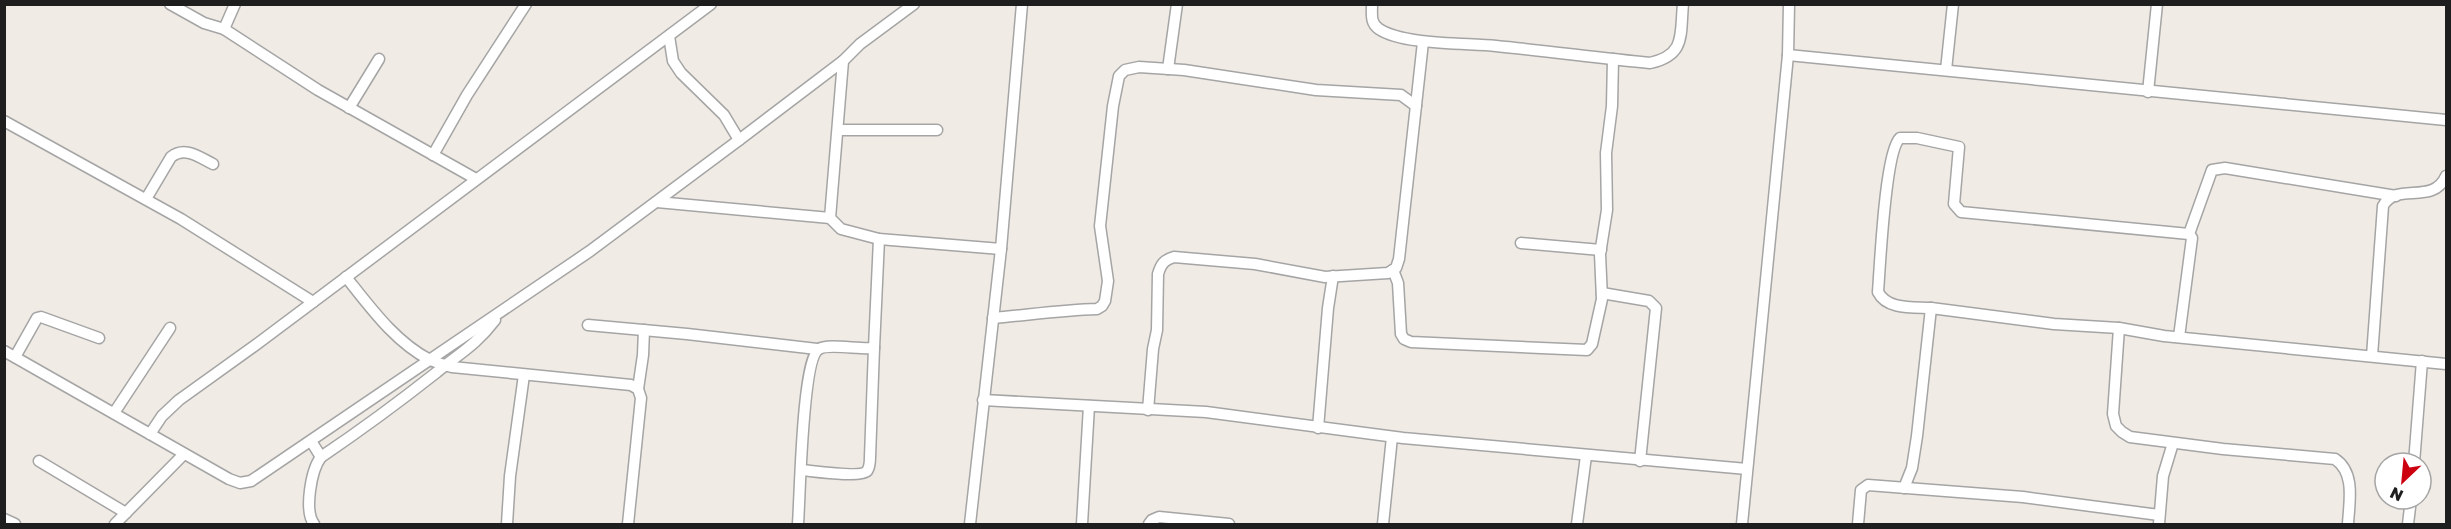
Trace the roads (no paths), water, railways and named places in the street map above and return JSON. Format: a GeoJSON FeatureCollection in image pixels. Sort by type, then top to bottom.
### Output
{"type":"FeatureCollection","features":[{"type":"Feature","properties":{"kind":"street"},"geometry":{"type":"LineString","coordinates":[[170,4],[204,23],[224,29],[260,54],[349,108],[476,180]]}},
{"type":"Feature","properties":{"kind":"street"},"geometry":{"type":"LineString","coordinates":[[224,29],[235,4]]}},
{"type":"Feature","properties":{"kind":"street"},"geometry":{"type":"LineString","coordinates":[[433,155],[467,95],[526,4]]}},
{"type":"Feature","properties":{"kind":"street"},"geometry":{"type":"LineString","coordinates":[[150,434],[162,416],[179,400],[711,4]]}},
{"type":"Feature","properties":{"kind":"street"},"geometry":{"type":"LineString","coordinates":[[970,525],[1001,249],[1022,4]]}},
{"type":"Feature","properties":{"kind":"street"},"geometry":{"type":"LineString","coordinates":[[1168,69],[1177,4]]}},
{"type":"Feature","properties":{"kind":"street"},"geometry":{"type":"LineString","coordinates":[[1372,4],[1372,21],[1377,28],[1423,42],[1493,46],[1650,63],[1665,60],[1675,53],[1679,43],[1683,4]]}},
{"type":"Feature","properties":{"kind":"street"},"geometry":{"type":"LineString","coordinates":[[1742,525],[1788,55],[1789,4]]}},
{"type":"Feature","properties":{"kind":"street"},"geometry":{"type":"LineString","coordinates":[[1946,70],[1953,4]]}},
{"type":"Feature","properties":{"kind":"street"},"geometry":{"type":"LineString","coordinates":[[2148,92],[2157,4]]}},
{"type":"Feature","properties":{"kind":"street"},"geometry":{"type":"LineString","coordinates":[[4,351],[184,454],[240,483],[251,481],[590,251],[843,61],[860,44],[908,6]]}},
{"type":"Feature","properties":{"kind":"street"},"geometry":{"type":"LineString","coordinates":[[669,36],[673,62],[681,74],[724,115],[739,140]]}},
{"type":"Feature","properties":{"kind":"street"},"geometry":{"type":"LineString","coordinates":[[1148,410],[1153,349],[1157,330],[1158,274],[1160,265],[1166,259],[1174,257],[1255,264],[1325,277],[1388,273],[1394,270],[1399,259],[1423,42]]}},
{"type":"Feature","properties":{"kind":"street"},"geometry":{"type":"LineString","coordinates":[[1788,55],[2446,120]]}},
{"type":"Feature","properties":{"kind":"street"},"geometry":{"type":"LineString","coordinates":[[349,108],[379,59]]}},
{"type":"Feature","properties":{"kind":"street"},"geometry":{"type":"LineString","coordinates":[[1394,270],[1398,283],[1401,334],[1404,339],[1411,342],[1587,350],[1592,344],[1601,311],[1601,250],[1607,210],[1606,153],[1612,106],[1613,59]]}},
{"type":"Feature","properties":{"kind":"street"},"geometry":{"type":"LineString","coordinates":[[830,218],[843,61]]}},
{"type":"Feature","properties":{"kind":"street"},"geometry":{"type":"LineString","coordinates":[[993,318],[1044,314],[1058,310],[1097,309],[1102,306],[1108,281],[1100,226],[1113,106],[1119,76],[1125,70],[1139,67],[1168,69],[1316,90],[1401,95],[1416,106]]}},
{"type":"Feature","properties":{"kind":"street"},"geometry":{"type":"LineString","coordinates":[[1401,95],[1419,78]]}},
{"type":"Feature","properties":{"kind":"street"},"geometry":{"type":"LineString","coordinates":[[4,121],[181,219],[313,302]]}},
{"type":"Feature","properties":{"kind":"street"},"geometry":{"type":"LineString","coordinates":[[839,130],[937,130]]}},
{"type":"Feature","properties":{"kind":"street"},"geometry":{"type":"LineString","coordinates":[[2189,234],[1961,212],[1954,204],[1959,147],[1917,138],[1900,138],[1895,146],[1886,194],[1878,292],[1882,300],[1891,304],[2054,324],[2120,328],[2179,337],[2446,364]]}},
{"type":"Feature","properties":{"kind":"street"},"geometry":{"type":"LineString","coordinates":[[146,199],[171,157],[176,153],[185,151],[213,164]]}},
{"type":"Feature","properties":{"kind":"street"},"geometry":{"type":"LineString","coordinates":[[2179,337],[2192,238],[2189,234],[2212,170],[2225,168],[2396,196]]}},
{"type":"Feature","properties":{"kind":"street"},"geometry":{"type":"LineString","coordinates":[[2372,356],[2383,206],[2388,199],[2396,196],[2433,192],[2442,186],[2446,177]]}},
{"type":"Feature","properties":{"kind":"street"},"geometry":{"type":"LineString","coordinates":[[657,202],[830,218],[841,229],[879,239],[1001,249]]}},
{"type":"Feature","properties":{"kind":"street"},"geometry":{"type":"LineString","coordinates":[[801,470],[855,474],[868,470],[879,239]]}},
{"type":"Feature","properties":{"kind":"street"},"geometry":{"type":"LineString","coordinates":[[1521,243],[1601,250]]}},
{"type":"Feature","properties":{"kind":"street"},"geometry":{"type":"LineString","coordinates":[[1318,428],[1328,308],[1333,276]]}},
{"type":"Feature","properties":{"kind":"street"},"geometry":{"type":"LineString","coordinates":[[346,277],[396,336],[430,360],[446,365],[524,375],[631,385],[638,389]]}},
{"type":"Feature","properties":{"kind":"street"},"geometry":{"type":"LineString","coordinates":[[1602,293],[1649,301],[1656,308],[1640,461]]}},
{"type":"Feature","properties":{"kind":"street"},"geometry":{"type":"LineString","coordinates":[[1904,488],[1914,457],[1931,308]]}},
{"type":"Feature","properties":{"kind":"street"},"geometry":{"type":"LineString","coordinates":[[314,525],[310,519],[309,503],[313,469],[321,457],[382,415],[481,339],[500,312]]}},
{"type":"Feature","properties":{"kind":"street"},"geometry":{"type":"LineString","coordinates":[[15,357],[37,318],[45,317],[99,338]]}},
{"type":"Feature","properties":{"kind":"street"},"geometry":{"type":"LineString","coordinates":[[588,325],[817,349],[824,347],[861,350],[874,348]]}},
{"type":"Feature","properties":{"kind":"street"},"geometry":{"type":"LineString","coordinates":[[114,413],[170,328]]}},
{"type":"Feature","properties":{"kind":"street"},"geometry":{"type":"LineString","coordinates":[[2120,328],[2113,414],[2116,426],[2122,432],[2130,437],[2173,443],[2335,459],[2343,464],[2348,475],[2349,525]]}},
{"type":"Feature","properties":{"kind":"street"},"geometry":{"type":"LineString","coordinates":[[628,525],[641,398],[638,389],[644,355],[644,330]]}},
{"type":"Feature","properties":{"kind":"street"},"geometry":{"type":"LineString","coordinates":[[798,525],[806,386],[812,357],[817,349]]}},
{"type":"Feature","properties":{"kind":"street"},"geometry":{"type":"LineString","coordinates":[[2415,451],[2422,361]]}},
{"type":"Feature","properties":{"kind":"street"},"geometry":{"type":"LineString","coordinates":[[507,525],[510,476],[524,375]]}},
{"type":"Feature","properties":{"kind":"street"},"geometry":{"type":"LineString","coordinates":[[983,400],[1229,415],[1392,437],[1747,469]]}},
{"type":"Feature","properties":{"kind":"street"},"geometry":{"type":"LineString","coordinates":[[1082,525],[1089,406]]}},
{"type":"Feature","properties":{"kind":"street"},"geometry":{"type":"LineString","coordinates":[[1383,525],[1392,437]]}},
{"type":"Feature","properties":{"kind":"street"},"geometry":{"type":"LineString","coordinates":[[311,441],[321,457]]}},
{"type":"Feature","properties":{"kind":"street"},"geometry":{"type":"LineString","coordinates":[[1858,525],[1861,490],[1864,487],[2023,497],[2159,520],[2163,476],[2173,443]]}},
{"type":"Feature","properties":{"kind":"street"},"geometry":{"type":"LineString","coordinates":[[115,525],[184,454]]}},
{"type":"Feature","properties":{"kind":"street"},"geometry":{"type":"LineString","coordinates":[[1577,525],[1586,456]]}},
{"type":"Feature","properties":{"kind":"street"},"geometry":{"type":"LineString","coordinates":[[39,461],[126,513]]}},
{"type":"Feature","properties":{"kind":"street"},"geometry":{"type":"LineString","coordinates":[[1149,525],[1152,520],[1159,517],[1229,525]]}},
{"type":"Feature","properties":{"kind":"street"},"geometry":{"type":"LineString","coordinates":[[4,519],[15,525]]}}]}
